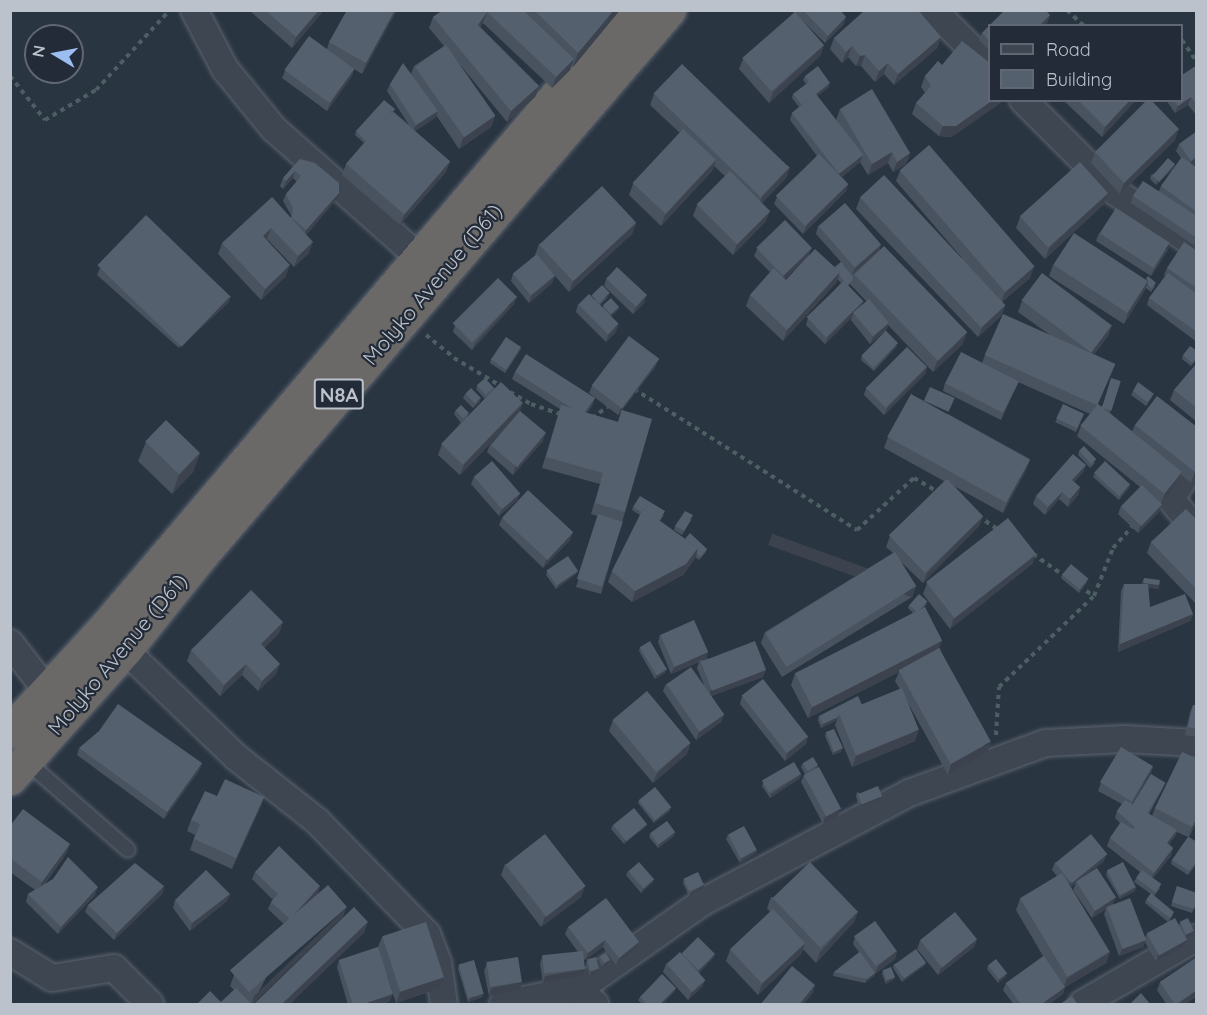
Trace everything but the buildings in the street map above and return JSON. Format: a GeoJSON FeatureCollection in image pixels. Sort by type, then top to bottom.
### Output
{"type":"FeatureCollection","features":[{"type":"Feature","properties":{"kind":"highway","name":"Molyko Avenue (D61)"},"geometry":{"type":"LineString","coordinates":[[10,731],[48,692],[421,259],[566,62],[629,10]]}},
{"type":"Feature","properties":{"kind":"highway","name":"Molyko Avenue (D61)"},"geometry":{"type":"LineString","coordinates":[[18,769],[126,650],[202,554],[669,10]]}},
{"type":"Feature","properties":{"kind":"street"},"geometry":{"type":"LineString","coordinates":[[194,10],[225,69],[274,129],[421,259]]}},
{"type":"Feature","properties":{"kind":"street"},"geometry":{"type":"LineString","coordinates":[[933,10],[988,66]]}},
{"type":"Feature","properties":{"kind":"street"},"geometry":{"type":"LineString","coordinates":[[1025,102],[1114,191],[1197,245]]}},
{"type":"Feature","properties":{"kind":"street"},"geometry":{"type":"LineString","coordinates":[[1197,460],[1171,499],[1197,530]]}},
{"type":"Feature","properties":{"kind":"street"},"geometry":{"type":"LineString","coordinates":[[10,643],[48,692]]}},
{"type":"Feature","properties":{"kind":"street"},"geometry":{"type":"LineString","coordinates":[[126,650],[236,756],[317,821],[427,934],[438,963],[444,1005]]}},
{"type":"Feature","properties":{"kind":"street"},"geometry":{"type":"LineString","coordinates":[[503,1005],[587,997],[703,902],[802,847],[909,793],[1046,743],[1124,739],[1197,743]]}},
{"type":"Feature","properties":{"kind":"street"},"geometry":{"type":"LineString","coordinates":[[1082,1005],[1197,938]]}},
{"type":"Feature","properties":{"kind":"street"},"geometry":{"type":"LineString","coordinates":[[10,952],[52,978],[114,968],[150,1005]]}},
{"type":"Feature","properties":{"kind":"lane"},"geometry":{"type":"LineString","coordinates":[[18,769],[128,850]]}},
{"type":"Feature","properties":{"kind":"path"},"geometry":{"type":"LineString","coordinates":[[10,76],[45,120],[96,90],[170,10]]}},
{"type":"Feature","properties":{"kind":"path"},"geometry":{"type":"LineString","coordinates":[[1067,10],[1082,24]]}},
{"type":"Feature","properties":{"kind":"path"},"geometry":{"type":"LineString","coordinates":[[1183,41],[1197,61]]}},
{"type":"Feature","properties":{"kind":"path"},"geometry":{"type":"LineString","coordinates":[[404,317],[454,358],[512,393],[531,404],[575,419]]}},
{"type":"Feature","properties":{"kind":"path"},"geometry":{"type":"LineString","coordinates":[[625,395],[634,388],[857,531],[914,478],[942,494]]}},
{"type":"Feature","properties":{"kind":"path"},"geometry":{"type":"LineString","coordinates":[[586,422],[615,402]]}},
{"type":"Feature","properties":{"kind":"path"},"geometry":{"type":"LineString","coordinates":[[994,762],[999,687],[1094,596],[1113,548],[1142,516],[1171,499]]}},
{"type":"Feature","properties":{"kind":"path"},"geometry":{"type":"LineString","coordinates":[[970,510],[1008,536]]}},
{"type":"Feature","properties":{"kind":"path"},"geometry":{"type":"LineString","coordinates":[[1027,550],[1094,596]]}}]}
